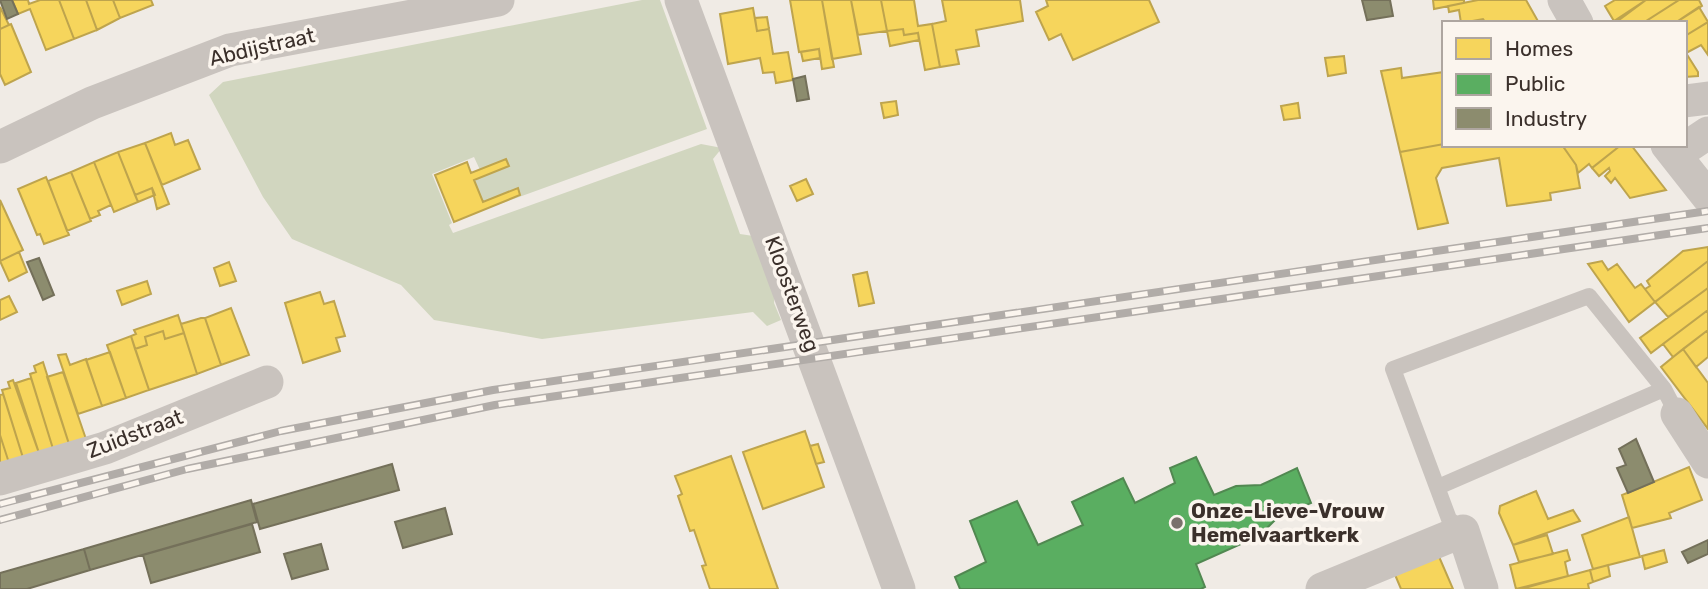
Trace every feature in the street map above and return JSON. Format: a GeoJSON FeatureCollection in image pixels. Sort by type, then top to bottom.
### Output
{"type":"FeatureCollection","features":[{"type":"Feature","properties":{"kind":"street","name":"Abdijstraat"},"geometry":{"type":"LineString","coordinates":[[0,147],[92,103],[230,50],[498,0]]}},
{"type":"Feature","properties":{"kind":"street","name":"Kloosterweg"},"geometry":{"type":"LineString","coordinates":[[681,0],[899,589]]}},
{"type":"Feature","properties":{"kind":"street"},"geometry":{"type":"LineString","coordinates":[[1564,0],[1576,21]]}},
{"type":"Feature","properties":{"kind":"street"},"geometry":{"type":"LineString","coordinates":[[1687,101],[1708,98]]}},
{"type":"Feature","properties":{"kind":"street"},"geometry":{"type":"LineString","coordinates":[[1687,143],[1708,133]]}},
{"type":"Feature","properties":{"kind":"street"},"geometry":{"type":"LineString","coordinates":[[1671,150],[1708,197]]}},
{"type":"Feature","properties":{"kind":"street","name":"Zuidstraat"},"geometry":{"type":"LineString","coordinates":[[0,479],[105,448],[267,382]]}},
{"type":"Feature","properties":{"kind":"street"},"geometry":{"type":"LineString","coordinates":[[1671,402],[1708,462]]}},
{"type":"Feature","properties":{"kind":"street"},"geometry":{"type":"LineString","coordinates":[[1322,589],[1463,531],[1482,589]]}},
{"type":"Feature","properties":{"kind":"lane"},"geometry":{"type":"LineString","coordinates":[[1438,487],[1671,402],[1589,296],[1393,369],[1449,519],[1463,531]]}},
{"type":"Feature","properties":{"kind":"green space"},"geometry":{"type":"Polygon","coordinates":[[[642,0],[660,0],[707,129],[480,211],[466,175],[480,170],[474,157],[432,174],[452,223],[449,225],[453,233],[701,144],[722,148],[713,159],[740,234],[760,237],[776,281],[774,303],[781,320],[767,326],[753,312],[542,339],[434,320],[401,285],[292,239],[263,197],[209,95],[223,82],[642,0]]]}},
{"type":"Feature","properties":{"kind":"building: Homes"},"geometry":{"type":"Polygon","coordinates":[[[12,0],[28,0],[29,4],[40,0],[59,0],[74,39],[46,50],[30,9],[18,14],[12,0]]]}},
{"type":"Feature","properties":{"kind":"building: Homes"},"geometry":{"type":"Polygon","coordinates":[[[59,0],[86,0],[97,30],[74,39],[59,0]]]}},
{"type":"Feature","properties":{"kind":"building: Homes"},"geometry":{"type":"Polygon","coordinates":[[[86,0],[113,0],[120,18],[97,30],[86,0]]]}},
{"type":"Feature","properties":{"kind":"building: Homes"},"geometry":{"type":"Polygon","coordinates":[[[113,0],[151,0],[153,5],[120,18],[113,0]]]}},
{"type":"Feature","properties":{"kind":"building: Homes"},"geometry":{"type":"Polygon","coordinates":[[[790,0],[822,0],[834,67],[822,69],[819,49],[799,52],[790,0]]]}},
{"type":"Feature","properties":{"kind":"building: Homes"},"geometry":{"type":"Polygon","coordinates":[[[822,0],[851,0],[861,54],[832,59],[822,0]]]}},
{"type":"Feature","properties":{"kind":"building: Homes"},"geometry":{"type":"Polygon","coordinates":[[[851,0],[881,0],[887,31],[858,35],[851,0]]]}},
{"type":"Feature","properties":{"kind":"building: Homes"},"geometry":{"type":"Polygon","coordinates":[[[881,0],[914,0],[918,26],[932,24],[940,67],[925,70],[918,33],[904,35],[903,29],[887,31],[881,0]]]}},
{"type":"Feature","properties":{"kind":"building: Homes"},"geometry":{"type":"Polygon","coordinates":[[[942,0],[1020,0],[1023,21],[976,30],[979,46],[956,50],[959,64],[940,67],[932,24],[946,21],[942,0]]]}},
{"type":"Feature","properties":{"kind":"building: Homes"},"geometry":{"type":"Polygon","coordinates":[[[1046,0],[1149,0],[1159,22],[1073,60],[1061,34],[1049,40],[1036,12],[1048,6],[1046,0]]]}},
{"type":"Feature","properties":{"kind":"building: Homes"},"geometry":{"type":"Polygon","coordinates":[[[1433,0],[1464,0],[1464,3],[1434,9],[1433,0]]]}},
{"type":"Feature","properties":{"kind":"building: Homes"},"geometry":{"type":"Polygon","coordinates":[[[1478,0],[1526,0],[1538,21],[1461,21],[1459,10],[1449,12],[1448,6],[1478,0]]]}},
{"type":"Feature","properties":{"kind":"building: Homes"},"geometry":{"type":"Polygon","coordinates":[[[1615,0],[1646,0],[1614,21],[1605,6],[1615,0]]]}},
{"type":"Feature","properties":{"kind":"building: Homes"},"geometry":{"type":"Polygon","coordinates":[[[1646,0],[1679,0],[1646,21],[1618,21],[1646,0]]]}},
{"type":"Feature","properties":{"kind":"building: Homes"},"geometry":{"type":"Polygon","coordinates":[[[1679,0],[1699,0],[1702,6],[1678,21],[1646,21],[1679,0]]]}},
{"type":"Feature","properties":{"kind":"building: Homes"},"geometry":{"type":"Polygon","coordinates":[[[0,7],[9,25],[0,29],[0,7]]]}},
{"type":"Feature","properties":{"kind":"building: Homes"},"geometry":{"type":"Polygon","coordinates":[[[1699,7],[1708,22],[1687,35],[1687,21],[1678,21],[1699,7]]]}},
{"type":"Feature","properties":{"kind":"building: Homes"},"geometry":{"type":"Polygon","coordinates":[[[753,8],[757,31],[769,29],[773,54],[788,52],[793,80],[776,83],[774,72],[763,73],[760,58],[728,64],[720,14],[753,8]]]}},
{"type":"Feature","properties":{"kind":"building: Homes"},"geometry":{"type":"Polygon","coordinates":[[[767,17],[769,29],[757,31],[755,18],[767,17]]]}},
{"type":"Feature","properties":{"kind":"building: Homes"},"geometry":{"type":"Polygon","coordinates":[[[1708,22],[1708,55],[1701,45],[1687,52],[1687,35],[1708,22]]]}},
{"type":"Feature","properties":{"kind":"building: Homes"},"geometry":{"type":"Polygon","coordinates":[[[11,24],[31,72],[5,85],[0,74],[0,29],[11,24]]]}},
{"type":"Feature","properties":{"kind":"building: Homes"},"geometry":{"type":"Polygon","coordinates":[[[903,29],[904,35],[918,33],[919,40],[890,46],[887,31],[903,29]]]}},
{"type":"Feature","properties":{"kind":"building: Homes"},"geometry":{"type":"Polygon","coordinates":[[[819,49],[820,58],[803,61],[801,52],[819,49]]]}},
{"type":"Feature","properties":{"kind":"building: Homes"},"geometry":{"type":"Polygon","coordinates":[[[1687,55],[1698,72],[1698,76],[1687,77],[1687,55]]]}},
{"type":"Feature","properties":{"kind":"building: Homes"},"geometry":{"type":"Polygon","coordinates":[[[1344,56],[1346,73],[1328,76],[1325,58],[1344,56]]]}},
{"type":"Feature","properties":{"kind":"building: Homes"},"geometry":{"type":"Polygon","coordinates":[[[1401,68],[1402,78],[1442,72],[1442,144],[1400,152],[1381,71],[1401,68]]]}},
{"type":"Feature","properties":{"kind":"building: Homes"},"geometry":{"type":"Polygon","coordinates":[[[896,101],[898,115],[884,118],[881,103],[896,101]]]}},
{"type":"Feature","properties":{"kind":"building: Homes"},"geometry":{"type":"Polygon","coordinates":[[[1298,103],[1300,118],[1284,120],[1281,106],[1298,103]]]}},
{"type":"Feature","properties":{"kind":"building: Homes"},"geometry":{"type":"Polygon","coordinates":[[[171,133],[175,145],[188,140],[200,169],[162,185],[145,143],[171,133]]]}},
{"type":"Feature","properties":{"kind":"building: Homes"},"geometry":{"type":"Polygon","coordinates":[[[145,143],[169,204],[157,209],[152,188],[135,195],[118,152],[145,143]]]}},
{"type":"Feature","properties":{"kind":"building: Homes"},"geometry":{"type":"Polygon","coordinates":[[[1442,144],[1442,147],[1563,147],[1576,165],[1580,188],[1550,193],[1551,200],[1507,206],[1499,158],[1442,168],[1436,178],[1448,223],[1418,229],[1400,152],[1442,144]]]}},
{"type":"Feature","properties":{"kind":"building: Homes"},"geometry":{"type":"Polygon","coordinates":[[[1563,147],[1618,147],[1592,168],[1589,164],[1578,173],[1576,165],[1563,147]]]}},
{"type":"Feature","properties":{"kind":"building: Homes"},"geometry":{"type":"Polygon","coordinates":[[[1618,147],[1633,147],[1666,190],[1630,198],[1615,178],[1611,183],[1605,176],[1610,171],[1609,168],[1599,176],[1592,168],[1618,147]]]}},
{"type":"Feature","properties":{"kind":"building: Homes"},"geometry":{"type":"Polygon","coordinates":[[[118,152],[138,202],[114,212],[94,162],[118,152]]]}},
{"type":"Feature","properties":{"kind":"building: Homes"},"geometry":{"type":"Polygon","coordinates":[[[506,159],[509,166],[474,180],[483,202],[518,188],[520,195],[454,222],[435,175],[467,162],[471,173],[506,159]]]}},
{"type":"Feature","properties":{"kind":"building: Homes"},"geometry":{"type":"Polygon","coordinates":[[[94,162],[111,205],[98,211],[100,215],[90,219],[71,172],[94,162]]]}},
{"type":"Feature","properties":{"kind":"building: Homes"},"geometry":{"type":"Polygon","coordinates":[[[71,172],[91,221],[67,231],[48,181],[71,172]]]}},
{"type":"Feature","properties":{"kind":"building: Homes"},"geometry":{"type":"Polygon","coordinates":[[[46,177],[69,235],[44,244],[40,234],[37,235],[18,189],[46,177]]]}},
{"type":"Feature","properties":{"kind":"building: Homes"},"geometry":{"type":"Polygon","coordinates":[[[806,179],[813,194],[797,201],[790,186],[806,179]]]}},
{"type":"Feature","properties":{"kind":"building: Homes"},"geometry":{"type":"Polygon","coordinates":[[[152,188],[155,195],[138,202],[135,195],[152,188]]]}},
{"type":"Feature","properties":{"kind":"building: Homes"},"geometry":{"type":"Polygon","coordinates":[[[0,200],[23,250],[0,261],[0,200]]]}},
{"type":"Feature","properties":{"kind":"building: Homes"},"geometry":{"type":"Polygon","coordinates":[[[1708,247],[1708,261],[1655,302],[1645,289],[1650,286],[1647,281],[1683,251],[1708,247]]]}},
{"type":"Feature","properties":{"kind":"building: Homes"},"geometry":{"type":"Polygon","coordinates":[[[19,252],[27,272],[9,281],[0,261],[19,252]]]}},
{"type":"Feature","properties":{"kind":"building: Homes"},"geometry":{"type":"Polygon","coordinates":[[[1602,261],[1608,270],[1617,264],[1635,288],[1641,284],[1655,302],[1629,322],[1588,264],[1602,261]]]}},
{"type":"Feature","properties":{"kind":"building: Homes"},"geometry":{"type":"Polygon","coordinates":[[[1708,261],[1708,288],[1668,317],[1655,302],[1708,261]]]}},
{"type":"Feature","properties":{"kind":"building: Homes"},"geometry":{"type":"Polygon","coordinates":[[[229,262],[236,281],[220,286],[214,268],[229,262]]]}},
{"type":"Feature","properties":{"kind":"building: Homes"},"geometry":{"type":"Polygon","coordinates":[[[867,272],[874,303],[859,306],[853,275],[867,272]]]}},
{"type":"Feature","properties":{"kind":"building: Homes"},"geometry":{"type":"Polygon","coordinates":[[[147,281],[151,294],[122,305],[117,291],[147,281]]]}},
{"type":"Feature","properties":{"kind":"building: Homes"},"geometry":{"type":"Polygon","coordinates":[[[1708,288],[1708,310],[1651,353],[1640,338],[1708,288]]]}},
{"type":"Feature","properties":{"kind":"building: Homes"},"geometry":{"type":"Polygon","coordinates":[[[320,292],[324,304],[334,301],[345,336],[336,338],[340,351],[303,363],[285,303],[320,292]]]}},
{"type":"Feature","properties":{"kind":"building: Homes"},"geometry":{"type":"Polygon","coordinates":[[[9,296],[17,312],[0,320],[0,300],[9,296]]]}},
{"type":"Feature","properties":{"kind":"building: Homes"},"geometry":{"type":"Polygon","coordinates":[[[231,308],[249,355],[221,365],[205,318],[231,308]]]}},
{"type":"Feature","properties":{"kind":"building: Homes"},"geometry":{"type":"Polygon","coordinates":[[[1708,310],[1708,330],[1673,357],[1663,344],[1708,310]]]}},
{"type":"Feature","properties":{"kind":"building: Homes"},"geometry":{"type":"Polygon","coordinates":[[[178,315],[184,333],[165,339],[163,331],[145,337],[147,345],[135,349],[131,336],[136,334],[134,330],[178,315]]]}},
{"type":"Feature","properties":{"kind":"building: Homes"},"geometry":{"type":"Polygon","coordinates":[[[205,318],[221,365],[197,374],[181,324],[205,318]]]}},
{"type":"Feature","properties":{"kind":"building: Homes"},"geometry":{"type":"Polygon","coordinates":[[[1708,330],[1708,357],[1696,367],[1683,349],[1708,330]]]}},
{"type":"Feature","properties":{"kind":"building: Homes"},"geometry":{"type":"Polygon","coordinates":[[[163,331],[165,339],[184,333],[197,374],[149,390],[135,349],[147,345],[145,337],[163,331]]]}},
{"type":"Feature","properties":{"kind":"building: Homes"},"geometry":{"type":"Polygon","coordinates":[[[131,336],[149,390],[126,398],[107,345],[131,336]]]}},
{"type":"Feature","properties":{"kind":"building: Homes"},"geometry":{"type":"Polygon","coordinates":[[[1683,349],[1708,383],[1708,429],[1661,367],[1683,349]]]}},
{"type":"Feature","properties":{"kind":"building: Homes"},"geometry":{"type":"Polygon","coordinates":[[[110,352],[126,398],[102,406],[86,360],[110,352]]]}},
{"type":"Feature","properties":{"kind":"building: Homes"},"geometry":{"type":"Polygon","coordinates":[[[66,354],[70,365],[86,359],[102,406],[78,414],[58,355],[66,354]]]}},
{"type":"Feature","properties":{"kind":"building: Homes"},"geometry":{"type":"Polygon","coordinates":[[[43,362],[70,447],[54,452],[30,374],[36,372],[34,366],[43,362]]]}},
{"type":"Feature","properties":{"kind":"building: Homes"},"geometry":{"type":"Polygon","coordinates":[[[63,372],[87,442],[70,447],[47,377],[63,372]]]}},
{"type":"Feature","properties":{"kind":"building: Homes"},"geometry":{"type":"Polygon","coordinates":[[[31,378],[54,452],[40,456],[16,383],[31,378]]]}},
{"type":"Feature","properties":{"kind":"building: Homes"},"geometry":{"type":"Polygon","coordinates":[[[13,380],[40,456],[24,461],[2,390],[10,388],[8,382],[13,380]]]}},
{"type":"Feature","properties":{"kind":"building: Homes"},"geometry":{"type":"Polygon","coordinates":[[[3,394],[24,461],[10,466],[0,435],[0,395],[3,394]]]}},
{"type":"Feature","properties":{"kind":"building: Homes"},"geometry":{"type":"Polygon","coordinates":[[[805,431],[824,487],[763,509],[743,452],[805,431]]]}},
{"type":"Feature","properties":{"kind":"building: Homes"},"geometry":{"type":"Polygon","coordinates":[[[0,435],[10,466],[0,469],[0,435]]]}},
{"type":"Feature","properties":{"kind":"building: Homes"},"geometry":{"type":"Polygon","coordinates":[[[818,444],[824,462],[816,464],[810,446],[818,444]]]}},
{"type":"Feature","properties":{"kind":"building: Homes"},"geometry":{"type":"Polygon","coordinates":[[[731,456],[778,589],[710,589],[702,566],[706,565],[694,530],[690,531],[678,496],[682,494],[675,476],[731,456]]]}},
{"type":"Feature","properties":{"kind":"building: Homes"},"geometry":{"type":"Polygon","coordinates":[[[1689,467],[1702,500],[1669,513],[1671,518],[1632,528],[1622,495],[1689,467]]]}},
{"type":"Feature","properties":{"kind":"building: Homes"},"geometry":{"type":"Polygon","coordinates":[[[1536,491],[1548,519],[1573,510],[1580,521],[1513,545],[1499,513],[1500,506],[1536,491]]]}},
{"type":"Feature","properties":{"kind":"building: Homes"},"geometry":{"type":"Polygon","coordinates":[[[1629,517],[1640,557],[1593,569],[1582,535],[1629,517]]]}},
{"type":"Feature","properties":{"kind":"building: Homes"},"geometry":{"type":"Polygon","coordinates":[[[1547,535],[1553,554],[1519,562],[1513,545],[1547,535]]]}},
{"type":"Feature","properties":{"kind":"building: Homes"},"geometry":{"type":"Polygon","coordinates":[[[1567,550],[1570,560],[1565,562],[1568,576],[1516,589],[1510,565],[1567,550]]]}},
{"type":"Feature","properties":{"kind":"building: Homes"},"geometry":{"type":"Polygon","coordinates":[[[1664,550],[1667,562],[1645,569],[1642,556],[1664,550]]]}},
{"type":"Feature","properties":{"kind":"building: Homes"},"geometry":{"type":"Polygon","coordinates":[[[1437,552],[1453,589],[1401,589],[1393,570],[1437,552]]]}},
{"type":"Feature","properties":{"kind":"building: Homes"},"geometry":{"type":"Polygon","coordinates":[[[1608,565],[1610,576],[1593,582],[1590,570],[1608,565]]]}},
{"type":"Feature","properties":{"kind":"building: Homes"},"geometry":{"type":"Polygon","coordinates":[[[1590,570],[1593,582],[1588,584],[1589,589],[1521,589],[1590,570]]]}},
{"type":"Feature","properties":{"kind":"building: Public","name":"Onze-Lieve-Vrouw Hemelvaartkerk"},"geometry":{"type":"Polygon","coordinates":[[[1196,457],[1214,495],[1236,486],[1261,485],[1297,468],[1311,503],[1278,517],[1259,536],[1196,564],[1205,587],[1201,589],[960,589],[955,577],[986,562],[970,521],[1017,501],[1038,545],[1083,525],[1072,502],[1123,478],[1135,503],[1175,483],[1170,468],[1196,457]]]}},
{"type":"Feature","properties":{"kind":"building: Industry"},"geometry":{"type":"Polygon","coordinates":[[[0,0],[12,0],[18,14],[7,19],[0,0]]]}},
{"type":"Feature","properties":{"kind":"building: Industry"},"geometry":{"type":"Polygon","coordinates":[[[1362,0],[1390,0],[1393,16],[1367,20],[1362,0]]]}},
{"type":"Feature","properties":{"kind":"building: Industry"},"geometry":{"type":"Polygon","coordinates":[[[805,76],[809,99],[797,101],[793,79],[805,76]]]}},
{"type":"Feature","properties":{"kind":"building: Industry"},"geometry":{"type":"Polygon","coordinates":[[[39,258],[54,295],[43,300],[27,262],[39,258]]]}},
{"type":"Feature","properties":{"kind":"building: Industry"},"geometry":{"type":"Polygon","coordinates":[[[1636,439],[1654,482],[1628,493],[1617,468],[1626,465],[1619,449],[1636,439]]]}},
{"type":"Feature","properties":{"kind":"building: Industry"},"geometry":{"type":"Polygon","coordinates":[[[392,464],[399,490],[260,529],[253,504],[392,464]]]}},
{"type":"Feature","properties":{"kind":"building: Industry"},"geometry":{"type":"Polygon","coordinates":[[[251,500],[257,522],[90,570],[84,549],[251,500]]]}},
{"type":"Feature","properties":{"kind":"building: Industry"},"geometry":{"type":"Polygon","coordinates":[[[445,508],[452,534],[403,548],[395,522],[445,508]]]}},
{"type":"Feature","properties":{"kind":"building: Industry"},"geometry":{"type":"Polygon","coordinates":[[[252,524],[260,552],[151,583],[143,555],[252,524]]]}},
{"type":"Feature","properties":{"kind":"building: Industry"},"geometry":{"type":"Polygon","coordinates":[[[1708,540],[1708,554],[1688,563],[1682,552],[1708,540]]]}},
{"type":"Feature","properties":{"kind":"building: Industry"},"geometry":{"type":"Polygon","coordinates":[[[321,544],[328,569],[292,579],[284,554],[321,544]]]}},
{"type":"Feature","properties":{"kind":"building: Industry"},"geometry":{"type":"Polygon","coordinates":[[[84,549],[90,570],[27,589],[0,589],[0,573],[84,549]]]}},
{"type":"Feature","properties":{"kind":"railway"},"geometry":{"type":"LineString","coordinates":[[0,504],[281,431],[493,390],[1708,211]]}},
{"type":"Feature","properties":{"kind":"railway"},"geometry":{"type":"LineString","coordinates":[[0,520],[187,469],[495,405],[1708,228]]}},
{"type":"Feature","properties":{"kind":"place","name":"Onze-Lieve-Vrouw Hemelvaartkerk"},"geometry":{"type":"Point","coordinates":[1177,523]}}]}
